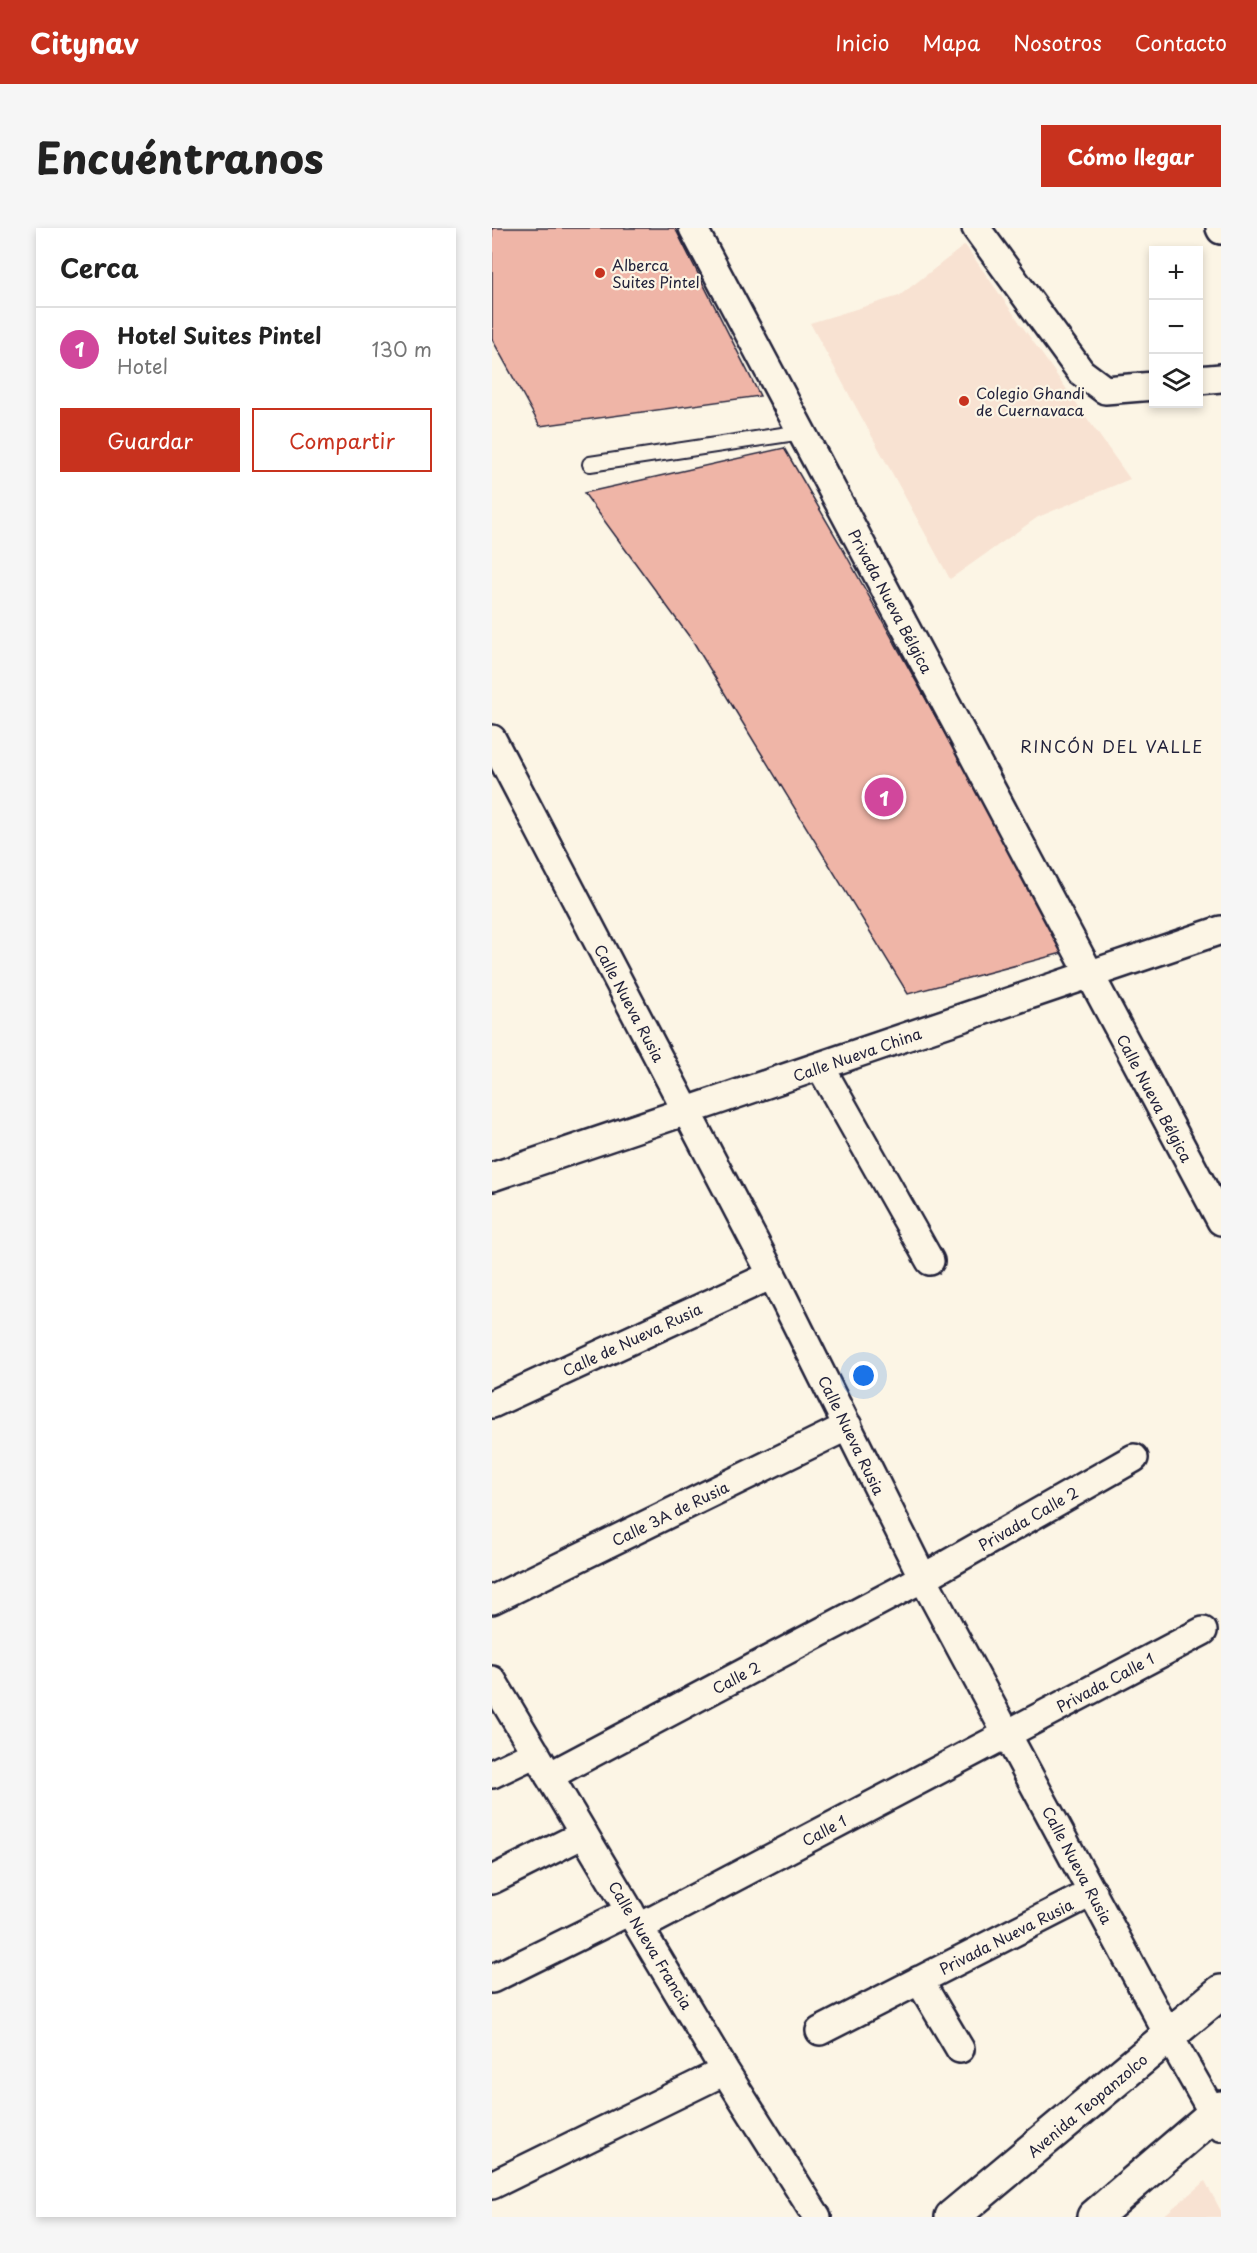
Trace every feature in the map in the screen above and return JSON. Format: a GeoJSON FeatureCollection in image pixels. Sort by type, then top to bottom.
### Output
{"type":"FeatureCollection","features":[{"type":"Feature","properties":{"kind":"main road","name":"Avenida Teopanzolco"},"geometry":{"type":"LineString","coordinates":[[952,2217],[1221,1992]]}},
{"type":"Feature","properties":{"kind":"main road"},"geometry":{"type":"LineString","coordinates":[[1094,2217],[1219,2116]]}},
{"type":"Feature","properties":{"kind":"street","name":"Privada Nueva Bélgica"},"geometry":{"type":"LineString","coordinates":[[693,228],[1089,975]]}},
{"type":"Feature","properties":{"kind":"street"},"geometry":{"type":"LineString","coordinates":[[976,228],[1081,372],[1105,390],[1149,386]]}},
{"type":"Feature","properties":{"kind":"street","name":"Calle Nueva Rusia"},"geometry":{"type":"LineString","coordinates":[[492,739],[772,1275],[923,1578],[1169,2036],[1219,2116]]}},
{"type":"Feature","properties":{"kind":"street","name":"Calle Nueva China"},"geometry":{"type":"LineString","coordinates":[[492,1177],[1221,930]]}},
{"type":"Feature","properties":{"kind":"street","name":"Calle Nueva Bélgica"},"geometry":{"type":"LineString","coordinates":[[1089,975],[1221,1221]]}},
{"type":"Feature","properties":{"kind":"street"},"geometry":{"type":"LineString","coordinates":[[811,1069],[871,1193]]}},
{"type":"Feature","properties":{"kind":"street"},"geometry":{"type":"LineString","coordinates":[[811,1069],[930,1261]]}},
{"type":"Feature","properties":{"kind":"street","name":"Calle de Nueva Rusia"},"geometry":{"type":"LineString","coordinates":[[492,1404],[772,1275]]}},
{"type":"Feature","properties":{"kind":"street","name":"Calle 3A de Rusia"},"geometry":{"type":"LineString","coordinates":[[492,1600],[848,1426]]}},
{"type":"Feature","properties":{"kind":"street","name":"Privada Calle 2"},"geometry":{"type":"LineString","coordinates":[[923,1578],[1134,1458]]}},
{"type":"Feature","properties":{"kind":"street","name":"Calle 2"},"geometry":{"type":"LineString","coordinates":[[492,1774],[543,1765],[923,1578]]}},
{"type":"Feature","properties":{"kind":"street","name":"Privada Calle 1"},"geometry":{"type":"LineString","coordinates":[[1007,1733],[1203,1631]]}},
{"type":"Feature","properties":{"kind":"street","name":"Calle Nueva Francia"},"geometry":{"type":"LineString","coordinates":[[496,1695],[543,1765],[726,2071],[808,2214]]}},
{"type":"Feature","properties":{"kind":"street","name":"Calle 1"},"geometry":{"type":"LineString","coordinates":[[492,1979],[635,1919],[1007,1733]]}},
{"type":"Feature","properties":{"kind":"street"},"geometry":{"type":"LineString","coordinates":[[492,1880],[584,1834]]}},
{"type":"Feature","properties":{"kind":"street","name":"Privada Nueva Rusia"},"geometry":{"type":"LineString","coordinates":[[820,2031],[1093,1892]]}},
{"type":"Feature","properties":{"kind":"street","name":"Privada Nueva Rusia"},"geometry":{"type":"LineString","coordinates":[[919,1980],[960,2049]]}},
{"type":"Feature","properties":{"kind":"street"},"geometry":{"type":"LineString","coordinates":[[492,2186],[726,2071]]}},
{"type":"Feature","properties":{"kind":"lane"},"geometry":{"type":"LineString","coordinates":[[590,464],[801,432]]}},
{"type":"Feature","properties":{"kind":"shaded area","name":"Colegio Ghandi de Cuernavaca"},"geometry":{"type":"Polygon","coordinates":[[[965,245],[1130,479],[1038,517],[950,579],[810,323],[899,296],[965,245]]]}},
{"type":"Feature","properties":{"kind":"shaded area"},"geometry":{"type":"Polygon","coordinates":[[[1205,2181],[1221,2211],[1221,2217],[1162,2217],[1205,2181]]]}},
{"type":"Feature","properties":{"kind":"building"},"geometry":{"type":"Polygon","coordinates":[[[492,228],[675,228],[760,396],[540,426],[492,339],[492,228]]]}},
{"type":"Feature","properties":{"kind":"building"},"geometry":{"type":"Polygon","coordinates":[[[784,448],[840,544],[1066,952],[908,994],[694,643],[584,493],[784,448]]]}},
{"type":"Feature","properties":{"kind":"place","name":"Alberca Suites Pintel"},"geometry":{"type":"Point","coordinates":[600,273]}},
{"type":"Feature","properties":{"kind":"place","name":"Colegio Ghandi de Cuernavaca"},"geometry":{"type":"Point","coordinates":[964,401]}},
{"type":"Feature","properties":{"kind":"place","name":"Hotel Suites Pintel"},"geometry":{"type":"Point","coordinates":[884,797]}},
{"type":"Feature","properties":{"kind":"district","name":"RINCÓN DEL VALLE"},"geometry":{"type":"Point","coordinates":[1112,746]}}]}
